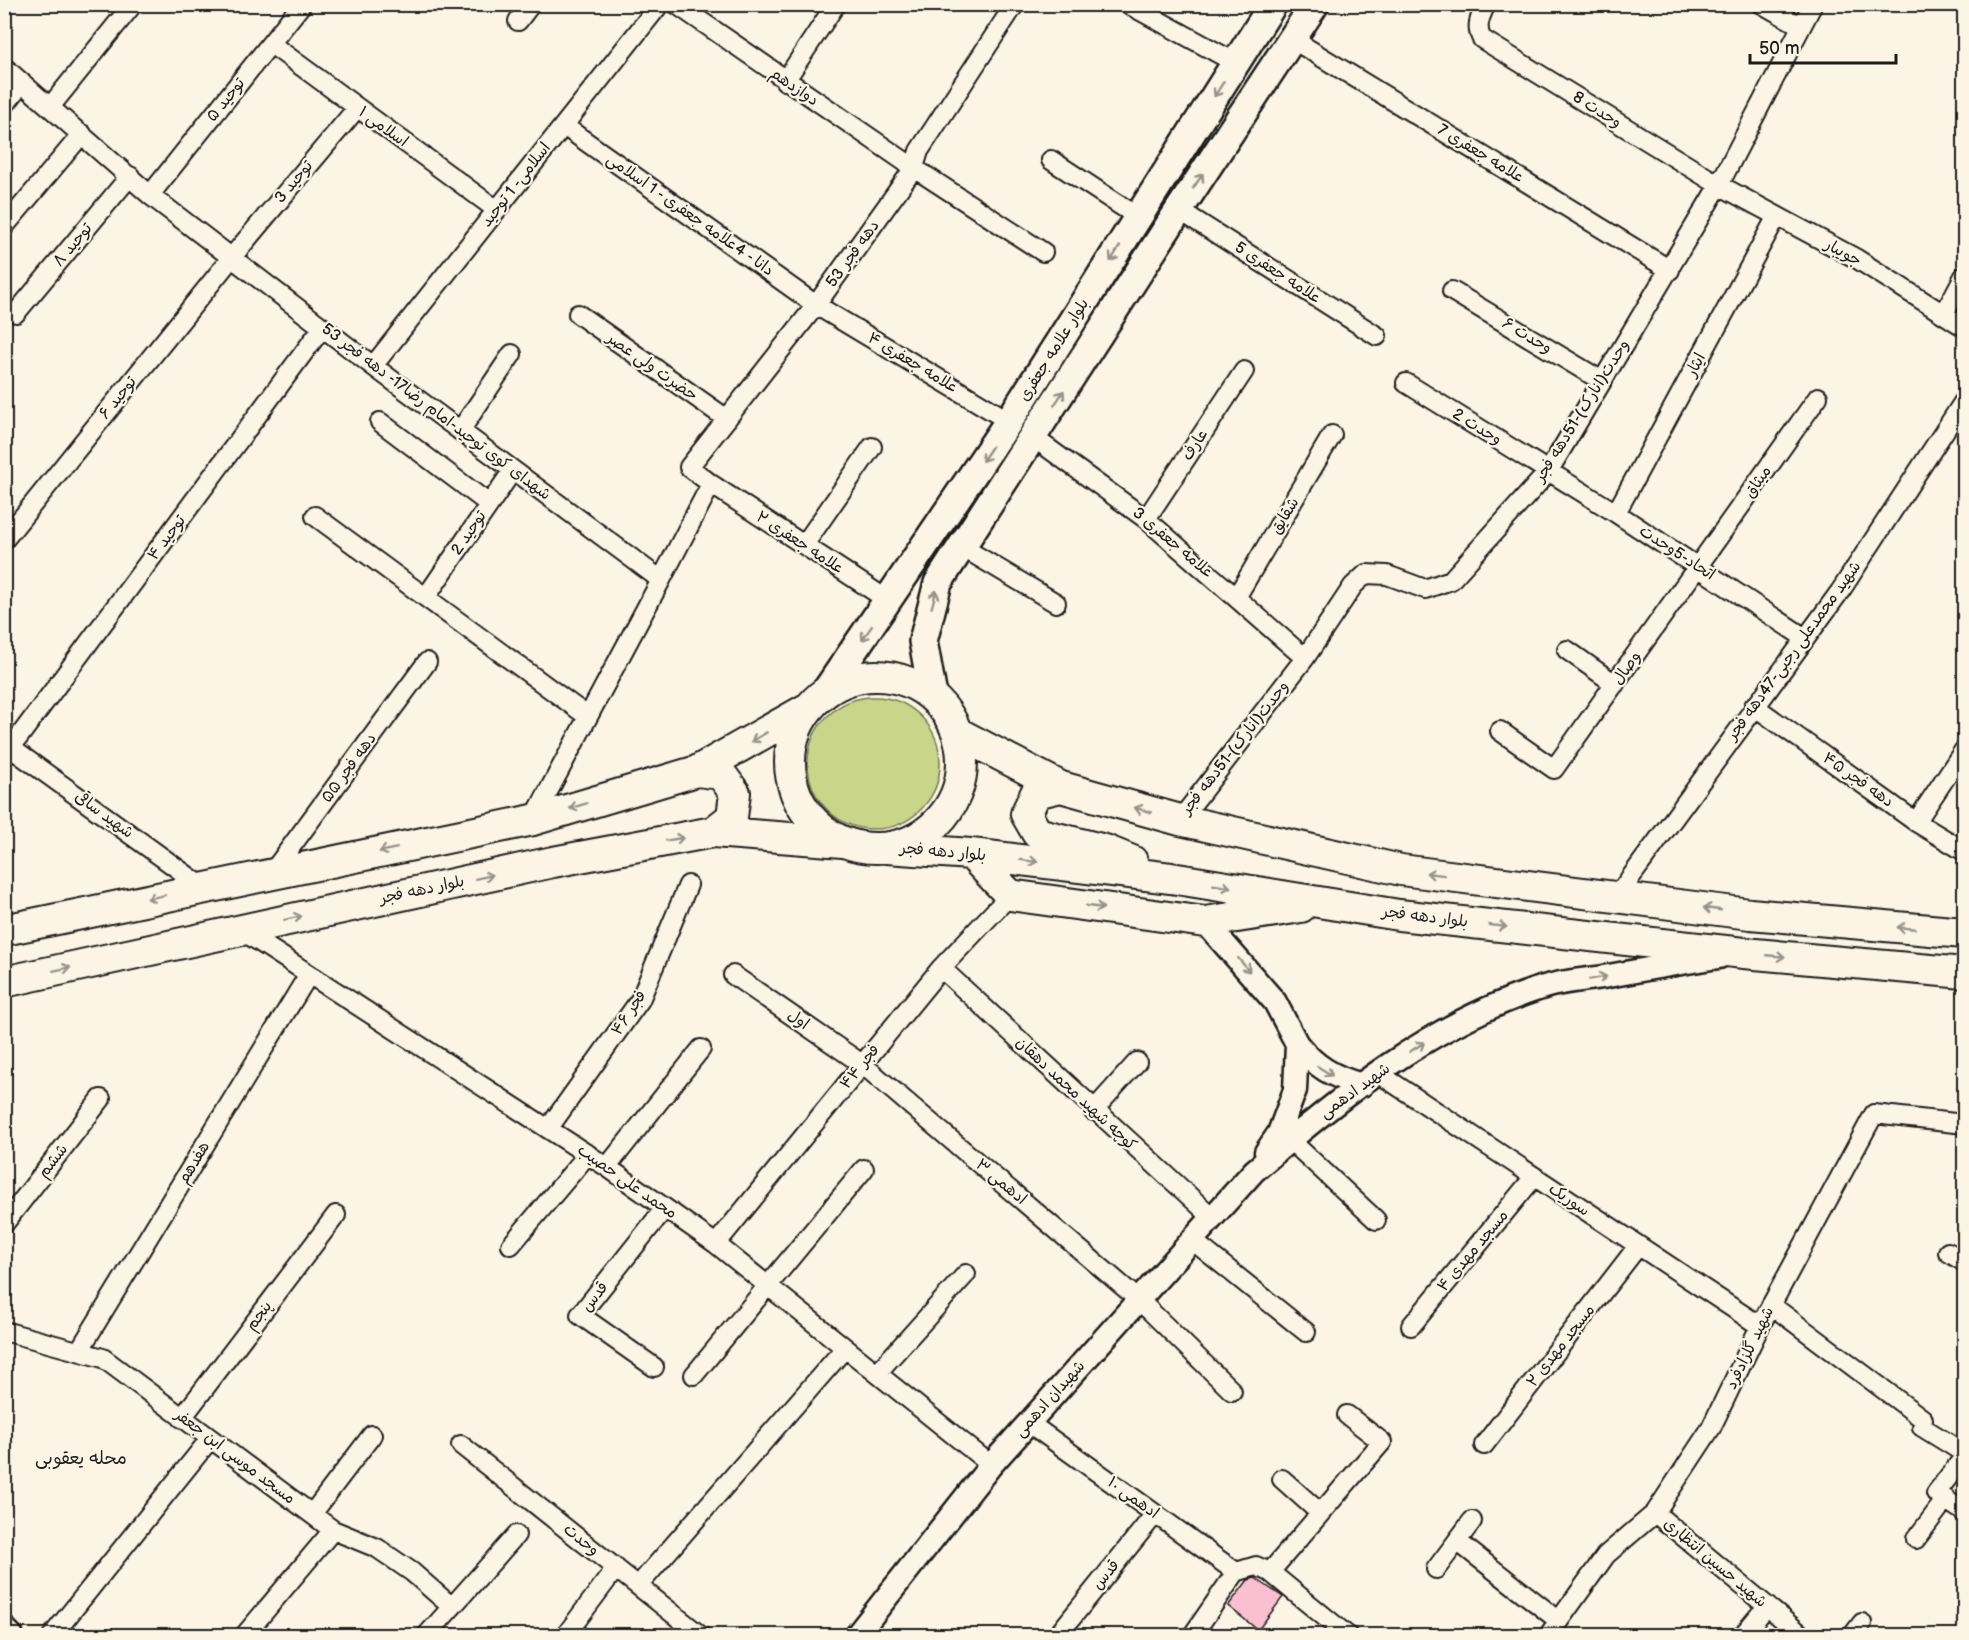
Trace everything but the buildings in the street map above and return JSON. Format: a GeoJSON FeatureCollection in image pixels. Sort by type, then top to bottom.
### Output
{"type":"FeatureCollection","features":[{"type":"Feature","properties":{"kind":"main road","name":"بلوار علامه جعفری"},"geometry":{"type":"LineString","coordinates":[[818,699],[890,601],[1009,421],[1273,4]]}},
{"type":"Feature","properties":{"kind":"main road","name":"بلوار علامه جعفری"},"geometry":{"type":"LineString","coordinates":[[933,696],[923,640],[939,583],[1179,210],[1315,4]]}},
{"type":"Feature","properties":{"kind":"main road"},"geometry":{"type":"LineString","coordinates":[[1138,217],[1164,234]]}},
{"type":"Feature","properties":{"kind":"main road"},"geometry":{"type":"LineString","coordinates":[[4,930],[533,820],[697,771],[847,680],[869,675],[892,676],[914,684],[933,696],[948,713],[958,733],[963,755],[962,777],[955,798],[944,817],[927,832],[908,843],[887,848],[865,848],[843,842],[823,831],[807,814],[796,794],[790,772],[791,748],[797,726],[818,699]]}},
{"type":"Feature","properties":{"kind":"main road"},"geometry":{"type":"LineString","coordinates":[[958,733],[1061,787],[1180,820],[1401,870],[1750,914],[1965,933]]}},
{"type":"Feature","properties":{"kind":"main road"},"geometry":{"type":"LineString","coordinates":[[697,771],[721,774],[735,793],[732,817],[713,832]]}},
{"type":"Feature","properties":{"kind":"main road"},"geometry":{"type":"LineString","coordinates":[[1061,787],[1036,793],[1026,814],[1036,833],[1105,850],[1171,878]]}},
{"type":"Feature","properties":{"kind":"main road","name":"بلوار دهه فجر"},"geometry":{"type":"LineString","coordinates":[[4,982],[553,862],[713,832],[843,842]]}},
{"type":"Feature","properties":{"kind":"main road","name":"بلوار دهه فجر"},"geometry":{"type":"LineString","coordinates":[[887,848],[971,854],[1171,878],[1399,915],[1744,953],[1965,973]]}},
{"type":"Feature","properties":{"kind":"main road"},"geometry":{"type":"LineString","coordinates":[[971,854],[1010,895],[1205,922],[1328,903]]}},
{"type":"Feature","properties":{"kind":"street"},"geometry":{"type":"LineString","coordinates":[[50,107],[134,4]]}},
{"type":"Feature","properties":{"kind":"street","name":"توحید ۵"},"geometry":{"type":"LineString","coordinates":[[150,195],[302,4]]}},
{"type":"Feature","properties":{"kind":"street"},"geometry":{"type":"LineString","coordinates":[[518,21],[531,4]]}},
{"type":"Feature","properties":{"kind":"street","name":"اسلامی- 1 توحید"},"geometry":{"type":"LineString","coordinates":[[373,366],[660,4]]}},
{"type":"Feature","properties":{"kind":"street","name":"دوازدهم"},"geometry":{"type":"LineString","coordinates":[[676,4],[785,81],[1043,252]]}},
{"type":"Feature","properties":{"kind":"street"},"geometry":{"type":"LineString","coordinates":[[785,81],[836,4]]}},
{"type":"Feature","properties":{"kind":"street"},"geometry":{"type":"LineString","coordinates":[[1128,4],[1236,63]]}},
{"type":"Feature","properties":{"kind":"street","name":"وحدت 8"},"geometry":{"type":"LineString","coordinates":[[1486,4],[1479,20],[1478,32],[1482,39],[1719,184]]}},
{"type":"Feature","properties":{"kind":"street"},"geometry":{"type":"LineString","coordinates":[[1762,4],[1801,26]]}},
{"type":"Feature","properties":{"kind":"street","name":"وحدت(انارک)-51دهه فجر"},"geometry":{"type":"LineString","coordinates":[[1180,820],[1305,658],[1353,586],[1366,574],[1387,574],[1425,589],[1451,580],[1548,471],[1670,270],[1719,184],[1813,4]]}},
{"type":"Feature","properties":{"kind":"street","name":"دهه فجر 53"},"geometry":{"type":"LineString","coordinates":[[711,484],[689,467],[816,305],[914,168],[920,151],[1008,7]]}},
{"type":"Feature","properties":{"kind":"street","name":"علامه جعفری 7"},"geometry":{"type":"LineString","coordinates":[[1292,39],[1670,270]]}},
{"type":"Feature","properties":{"kind":"street","name":"اسلامی ۱"},"geometry":{"type":"LineString","coordinates":[[271,44],[497,210]]}},
{"type":"Feature","properties":{"kind":"street","name":"شهدای کوی توحید-امام رضا17- دهه فجر 53"},"geometry":{"type":"LineString","coordinates":[[4,67],[150,195],[322,328],[661,580]]}},
{"type":"Feature","properties":{"kind":"street"},"geometry":{"type":"LineString","coordinates":[[4,106],[22,83]]}},
{"type":"Feature","properties":{"kind":"street","name":"توحید 3"},"geometry":{"type":"LineString","coordinates":[[232,257],[357,108]]}},
{"type":"Feature","properties":{"kind":"street","name":"دانا - 4علامه جعفری - 1 اسلامی"},"geometry":{"type":"LineString","coordinates":[[564,126],[816,305]]}},
{"type":"Feature","properties":{"kind":"street"},"geometry":{"type":"LineString","coordinates":[[4,227],[82,134]]}},
{"type":"Feature","properties":{"kind":"street"},"geometry":{"type":"LineString","coordinates":[[1051,160],[1138,217]]}},
{"type":"Feature","properties":{"kind":"street","name":"توحید ۸"},"geometry":{"type":"LineString","coordinates":[[16,313],[130,176]]}},
{"type":"Feature","properties":{"kind":"street","name":"جویبار"},"geometry":{"type":"LineString","coordinates":[[1719,184],[1857,260],[1965,327]]}},
{"type":"Feature","properties":{"kind":"street","name":"علامه جعفری 5"},"geometry":{"type":"LineString","coordinates":[[1179,210],[1377,336]]}},
{"type":"Feature","properties":{"kind":"street","name":"ایثار"},"geometry":{"type":"LineString","coordinates":[[1616,513],[1777,216]]}},
{"type":"Feature","properties":{"kind":"street","name":"توحید ۶"},"geometry":{"type":"LineString","coordinates":[[4,540],[232,257]]}},
{"type":"Feature","properties":{"kind":"street"},"geometry":{"type":"LineString","coordinates":[[1944,314],[1965,276]]}},
{"type":"Feature","properties":{"kind":"street","name":"وحدت ۶"},"geometry":{"type":"LineString","coordinates":[[1452,291],[1602,381]]}},
{"type":"Feature","properties":{"kind":"street","name":"علامه جعفری ۴"},"geometry":{"type":"LineString","coordinates":[[816,305],[1009,421]]}},
{"type":"Feature","properties":{"kind":"street","name":"حضرت ولی عصر"},"geometry":{"type":"LineString","coordinates":[[578,314],[727,419]]}},
{"type":"Feature","properties":{"kind":"street","name":"توحید ۴"},"geometry":{"type":"LineString","coordinates":[[7,749],[322,328]]}},
{"type":"Feature","properties":{"kind":"street"},"geometry":{"type":"LineString","coordinates":[[460,431],[512,354]]}},
{"type":"Feature","properties":{"kind":"street","name":"عارف"},"geometry":{"type":"LineString","coordinates":[[1146,519],[1244,371]]}},
{"type":"Feature","properties":{"kind":"street","name":"وحدت 2"},"geometry":{"type":"LineString","coordinates":[[1406,383],[1548,471]]}},
{"type":"Feature","properties":{"kind":"street","name":"میثاق"},"geometry":{"type":"LineString","coordinates":[[1698,566],[1818,397]]}},
{"type":"Feature","properties":{"kind":"street","name":"شهید محمدعلی رجبی-47دهه فجر"},"geometry":{"type":"LineString","coordinates":[[1617,896],[1841,590],[1965,401]]}},
{"type":"Feature","properties":{"kind":"street"},"geometry":{"type":"LineString","coordinates":[[380,422],[489,504]]}},
{"type":"Feature","properties":{"kind":"street","name":"شقایق"},"geometry":{"type":"LineString","coordinates":[[1237,596],[1332,435]]}},
{"type":"Feature","properties":{"kind":"street","name":"علامه جعفری 3"},"geometry":{"type":"LineString","coordinates":[[1034,438],[1146,519],[1237,596],[1305,658]]}},
{"type":"Feature","properties":{"kind":"street"},"geometry":{"type":"LineString","coordinates":[[804,545],[872,447]]}},
{"type":"Feature","properties":{"kind":"street","name":"توحید 2"},"geometry":{"type":"LineString","coordinates":[[426,597],[513,470]]}},
{"type":"Feature","properties":{"kind":"street","name":"اتحاد-5وحدت"},"geometry":{"type":"LineString","coordinates":[[1548,471],[1698,566],[1805,639]]}},
{"type":"Feature","properties":{"kind":"street"},"geometry":{"type":"LineString","coordinates":[[533,820],[711,484]]}},
{"type":"Feature","properties":{"kind":"street","name":"علامه جعفری ۲"},"geometry":{"type":"LineString","coordinates":[[711,484],[890,601]]}},
{"type":"Feature","properties":{"kind":"street"},"geometry":{"type":"LineString","coordinates":[[315,516],[587,716]]}},
{"type":"Feature","properties":{"kind":"street"},"geometry":{"type":"LineString","coordinates":[[962,547],[1056,603]]}},
{"type":"Feature","properties":{"kind":"street","name":"وصال"},"geometry":{"type":"LineString","coordinates":[[1500,731],[1554,769],[1698,566]]}},
{"type":"Feature","properties":{"kind":"street"},"geometry":{"type":"LineString","coordinates":[[1567,650],[1615,684]]}},
{"type":"Feature","properties":{"kind":"street","name":"دهه فجر ۵۵"},"geometry":{"type":"LineString","coordinates":[[271,874],[427,662]]}},
{"type":"Feature","properties":{"kind":"street","name":"دهه فجر ۴۵"},"geometry":{"type":"LineString","coordinates":[[1754,706],[1916,822],[1965,851]]}},
{"type":"Feature","properties":{"kind":"street","name":"شهید ساقی"},"geometry":{"type":"LineString","coordinates":[[7,749],[203,887]]}},
{"type":"Feature","properties":{"kind":"street"},"geometry":{"type":"LineString","coordinates":[[1916,822],[1965,750]]}},
{"type":"Feature","properties":{"kind":"street","name":"فجر ۴۶"},"geometry":{"type":"LineString","coordinates":[[548,1129],[640,1000],[688,885]]}},
{"type":"Feature","properties":{"kind":"street","name":"فجر ۴۴"},"geometry":{"type":"LineString","coordinates":[[716,1244],[941,968],[1010,895]]}},
{"type":"Feature","properties":{"kind":"street"},"geometry":{"type":"LineString","coordinates":[[1205,922],[1275,1002],[1297,1044],[1321,1069],[1336,1078],[1370,1079]]}},
{"type":"Feature","properties":{"kind":"street","name":"محمد علی حصیب"},"geometry":{"type":"LineString","coordinates":[[241,930],[608,1167],[716,1244],[991,1465]]}},
{"type":"Feature","properties":{"kind":"street","name":"شهید ادهمی"},"geometry":{"type":"LineString","coordinates":[[1254,1171],[1290,1140],[1370,1079],[1421,1045],[1476,1015],[1545,987],[1744,953]]}},
{"type":"Feature","properties":{"kind":"street","name":"کوچه شهید محمد دهقان"},"geometry":{"type":"LineString","coordinates":[[941,968],[1212,1217]]}},
{"type":"Feature","properties":{"kind":"street","name":"هفدهم"},"geometry":{"type":"LineString","coordinates":[[79,1352],[309,974]]}},
{"type":"Feature","properties":{"kind":"street","name":"اول"},"geometry":{"type":"LineString","coordinates":[[733,975],[862,1064]]}},
{"type":"Feature","properties":{"kind":"street"},"geometry":{"type":"LineString","coordinates":[[1254,1171],[1279,1133],[1295,1090],[1297,1044]]}},
{"type":"Feature","properties":{"kind":"street"},"geometry":{"type":"LineString","coordinates":[[608,1167],[701,1049]]}},
{"type":"Feature","properties":{"kind":"street"},"geometry":{"type":"LineString","coordinates":[[1093,1110],[1137,1062]]}},
{"type":"Feature","properties":{"kind":"street","name":"ادهمی ۳"},"geometry":{"type":"LineString","coordinates":[[862,1064],[1139,1300],[1232,1391]]}},
{"type":"Feature","properties":{"kind":"street","name":"سوریک"},"geometry":{"type":"LineString","coordinates":[[1370,1079],[1534,1177],[1760,1326]]}},
{"type":"Feature","properties":{"kind":"street","name":"ششم"},"geometry":{"type":"LineString","coordinates":[[4,1224],[101,1099]]}},
{"type":"Feature","properties":{"kind":"street","name":"شهید گلزادفرد"},"geometry":{"type":"LineString","coordinates":[[1553,1628],[1606,1555],[1655,1513],[1711,1428],[1760,1326],[1874,1114],[1965,1124]]}},
{"type":"Feature","properties":{"kind":"street"},"geometry":{"type":"LineString","coordinates":[[1290,1140],[1376,1221]]}},
{"type":"Feature","properties":{"kind":"street"},"geometry":{"type":"LineString","coordinates":[[512,1245],[588,1154]]}},
{"type":"Feature","properties":{"kind":"street"},"geometry":{"type":"LineString","coordinates":[[694,1375],[864,1168]]}},
{"type":"Feature","properties":{"kind":"street","name":"شهیدان ادهمی"},"geometry":{"type":"LineString","coordinates":[[856,1635],[991,1465],[1254,1171]]}},
{"type":"Feature","properties":{"kind":"street","name":"مسجد مهدی ۴"},"geometry":{"type":"LineString","coordinates":[[1411,1326],[1534,1177]]}},
{"type":"Feature","properties":{"kind":"street","name":"قدس"},"geometry":{"type":"LineString","coordinates":[[654,1367],[580,1315],[665,1208]]}},
{"type":"Feature","properties":{"kind":"street","name":"پنجم"},"geometry":{"type":"LineString","coordinates":[[182,1418],[336,1215]]}},
{"type":"Feature","properties":{"kind":"street"},"geometry":{"type":"LineString","coordinates":[[1192,1240],[1306,1332]]}},
{"type":"Feature","properties":{"kind":"street","name":"مسجد مهدی ۲"},"geometry":{"type":"LineString","coordinates":[[1484,1445],[1638,1246]]}},
{"type":"Feature","properties":{"kind":"street"},"geometry":{"type":"LineString","coordinates":[[1948,1252],[1965,1262]]}},
{"type":"Feature","properties":{"kind":"street"},"geometry":{"type":"LineString","coordinates":[[877,1373],[966,1274]]}},
{"type":"Feature","properties":{"kind":"street"},"geometry":{"type":"LineString","coordinates":[[1771,1305],[1922,1423],[1965,1452]]}},
{"type":"Feature","properties":{"kind":"street","name":"مسجد موسی ابن جعفر"},"geometry":{"type":"LineString","coordinates":[[4,1331],[103,1358],[333,1530],[377,1548],[412,1572],[452,1607]]}},
{"type":"Feature","properties":{"kind":"street"},"geometry":{"type":"LineString","coordinates":[[638,1586],[845,1348]]}},
{"type":"Feature","properties":{"kind":"street"},"geometry":{"type":"LineString","coordinates":[[1270,1572],[1319,1512],[1382,1442],[1347,1415]]}},
{"type":"Feature","properties":{"kind":"street","name":"ادهمی ۱۰"},"geometry":{"type":"LineString","coordinates":[[1029,1423],[1236,1572]]}},
{"type":"Feature","properties":{"kind":"street"},"geometry":{"type":"LineString","coordinates":[[312,1514],[372,1435]]}},
{"type":"Feature","properties":{"kind":"street"},"geometry":{"type":"LineString","coordinates":[[52,1635],[210,1439]]}},
{"type":"Feature","properties":{"kind":"street","name":"وحدت"},"geometry":{"type":"LineString","coordinates":[[461,1445],[700,1635]]}},
{"type":"Feature","properties":{"kind":"street"},"geometry":{"type":"LineString","coordinates":[[1965,1458],[1936,1493],[1965,1512]]}},
{"type":"Feature","properties":{"kind":"street"},"geometry":{"type":"LineString","coordinates":[[1282,1479],[1319,1512]]}},
{"type":"Feature","properties":{"kind":"street"},"geometry":{"type":"LineString","coordinates":[[1916,1539],[1946,1499]]}},
{"type":"Feature","properties":{"kind":"street","name":"شهید حسین انتظاری"},"geometry":{"type":"LineString","coordinates":[[1655,1513],[1803,1635]]}},
{"type":"Feature","properties":{"kind":"street","name":"قدس"},"geometry":{"type":"LineString","coordinates":[[1057,1635],[1155,1514]]}},
{"type":"Feature","properties":{"kind":"street"},"geometry":{"type":"LineString","coordinates":[[1436,1569],[1472,1521]]}},
{"type":"Feature","properties":{"kind":"street"},"geometry":{"type":"LineString","coordinates":[[244,1635],[333,1530]]}},
{"type":"Feature","properties":{"kind":"street"},"geometry":{"type":"LineString","coordinates":[[426,1635],[516,1535]]}},
{"type":"Feature","properties":{"kind":"street"},"geometry":{"type":"LineString","coordinates":[[1457,1541],[1553,1628]]}},
{"type":"Feature","properties":{"kind":"street"},"geometry":{"type":"LineString","coordinates":[[1192,1635],[1236,1572],[1256,1566],[1270,1572],[1348,1635]]}},
{"type":"Feature","properties":{"kind":"street"},"geometry":{"type":"LineString","coordinates":[[565,1635],[616,1568]]}},
{"type":"Feature","properties":{"kind":"street"},"geometry":{"type":"LineString","coordinates":[[1742,1635],[1767,1606]]}},
{"type":"Feature","properties":{"kind":"street"},"geometry":{"type":"LineString","coordinates":[[4,1628],[12,1635]]}},
{"type":"Feature","properties":{"kind":"green space"},"geometry":{"type":"Polygon","coordinates":[[[874,697],[899,702],[921,716],[935,738],[940,763],[935,788],[921,810],[899,824],[874,829],[849,824],[827,810],[813,788],[808,763],[813,738],[827,716],[849,702],[874,697]]]}},
{"type":"Feature","properties":{"kind":"district","name":"محله یعقوبی"},"geometry":{"type":"Point","coordinates":[81,1458]}}]}
